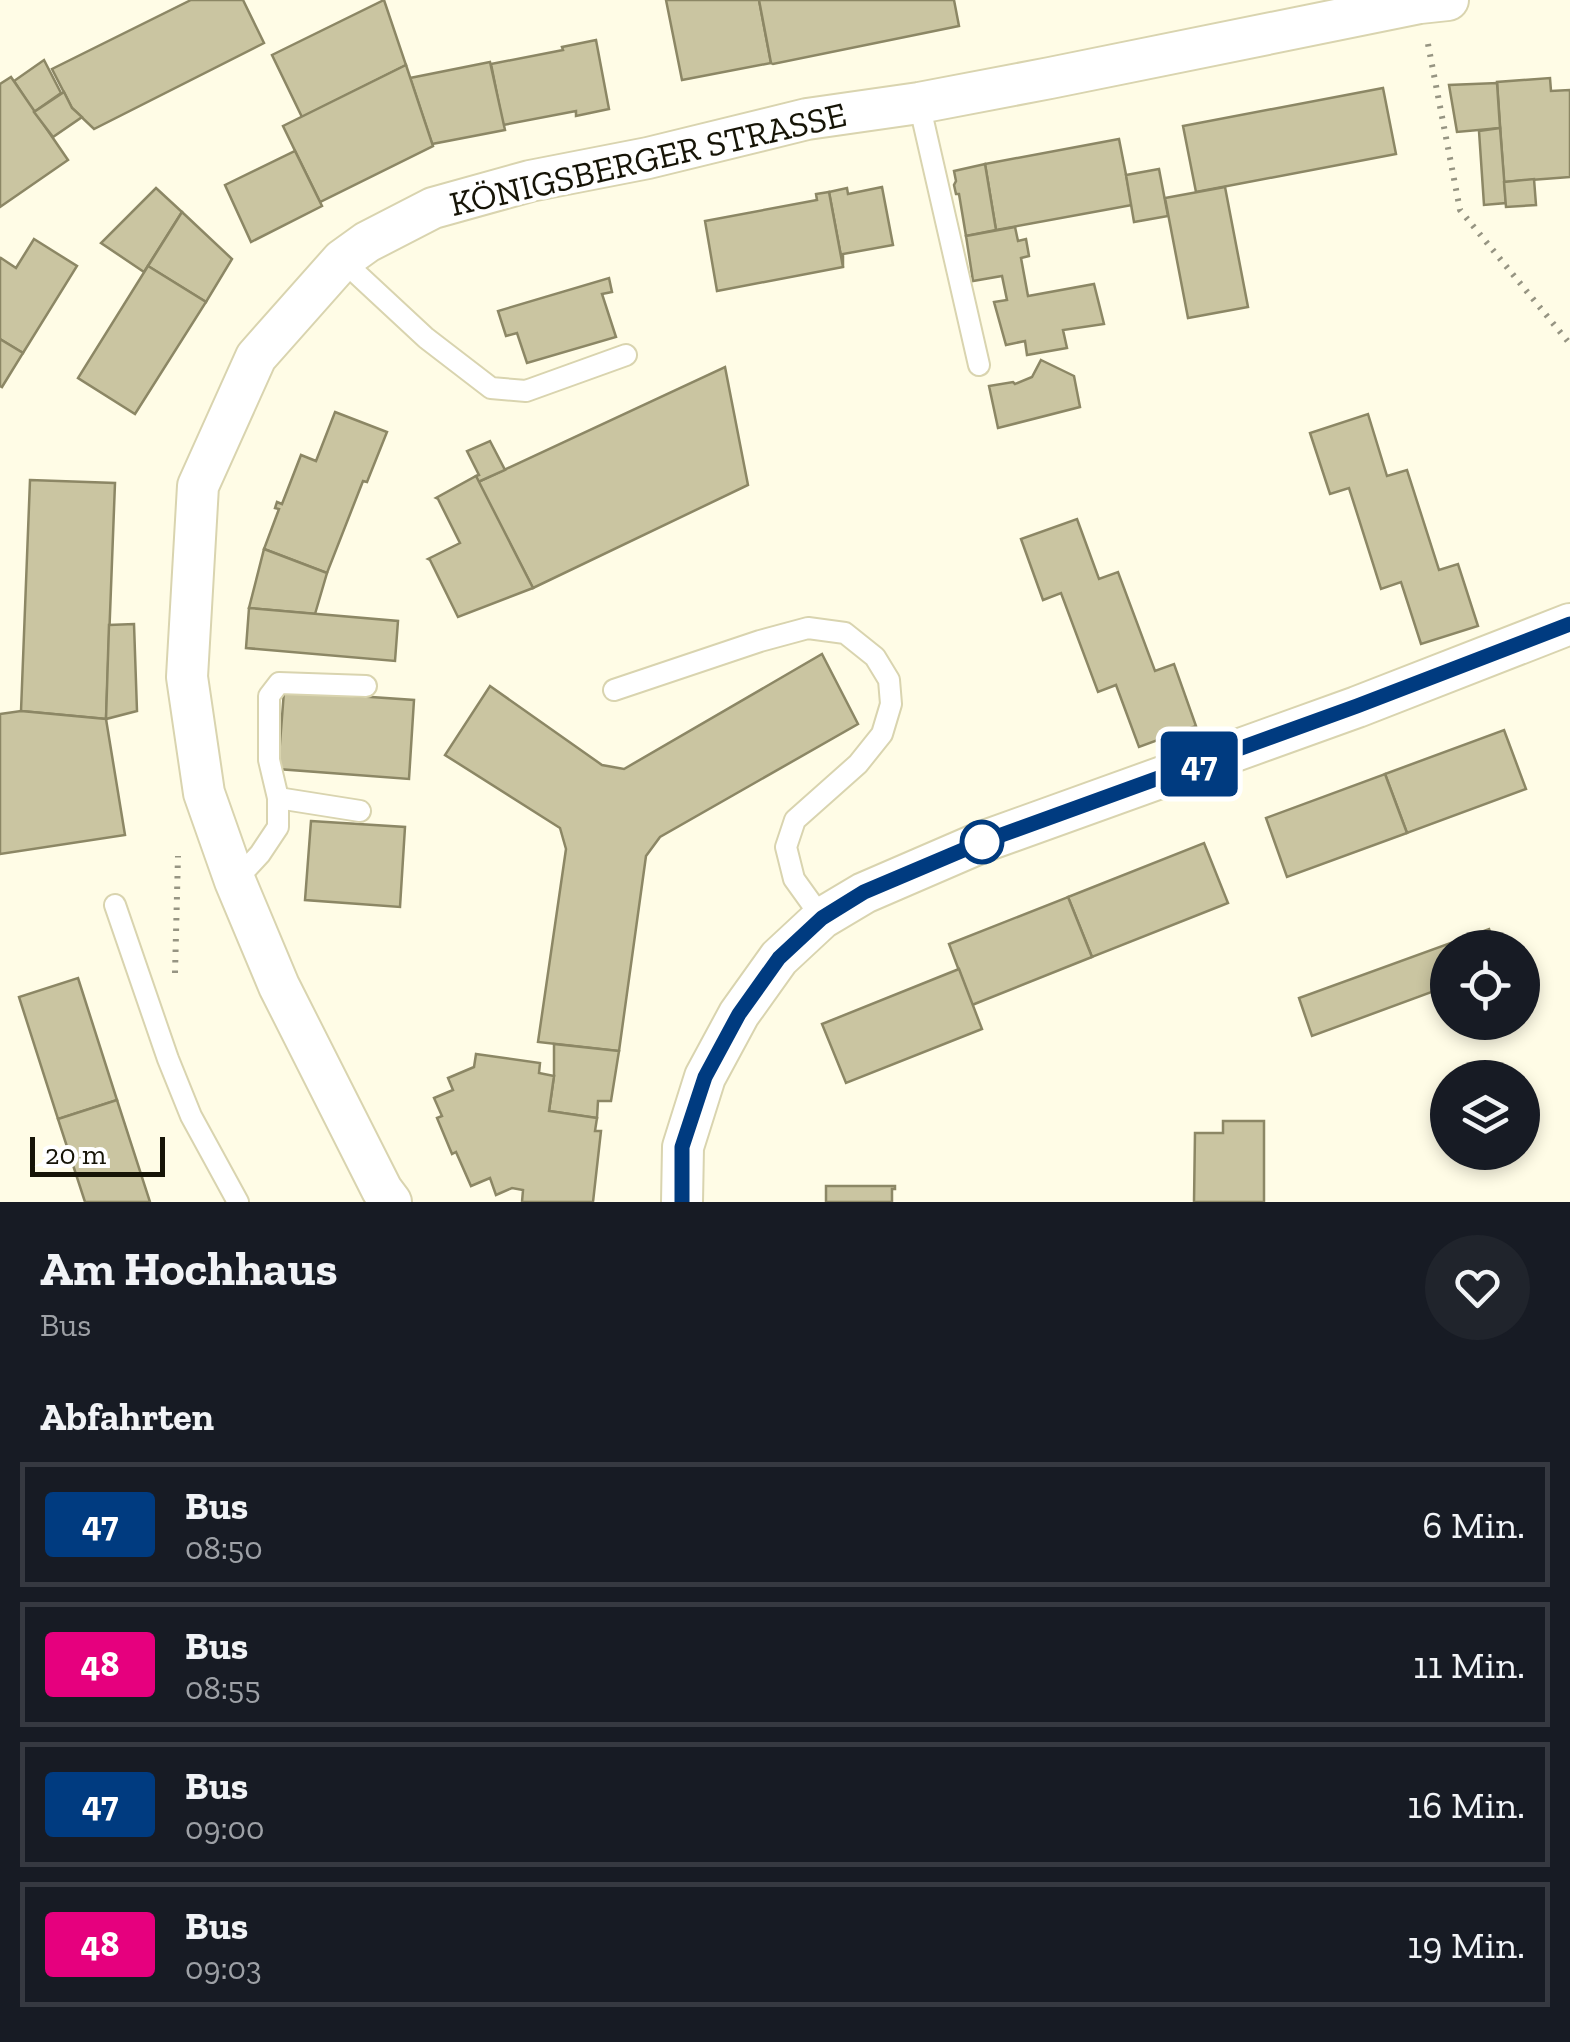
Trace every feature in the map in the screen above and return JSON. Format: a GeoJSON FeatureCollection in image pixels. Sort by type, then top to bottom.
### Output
{"type":"FeatureCollection","features":[{"type":"Feature","properties":{"kind":"street","name":"KÖNIGSBERGER STRASSE"},"geometry":{"type":"LineString","coordinates":[[392,1202],[382,1190],[279,986],[235,881],[204,792],[187,677],[198,486],[256,357],[342,260],[367,242],[433,208],[530,181],[648,158],[807,119],[919,103],[1429,1]]}},
{"type":"Feature","properties":{"kind":"street"},"geometry":{"type":"LineString","coordinates":[[682,1202],[682,1147],[705,1077],[739,1014],[779,958],[822,918],[864,892],[982,842],[1570,624]]}},
{"type":"Feature","properties":{"kind":"lane"},"geometry":{"type":"LineString","coordinates":[[919,103],[979,365]]}},
{"type":"Feature","properties":{"kind":"lane"},"geometry":{"type":"LineString","coordinates":[[342,260],[426,338],[491,388],[526,391],[626,355]]}},
{"type":"Feature","properties":{"kind":"lane"},"geometry":{"type":"LineString","coordinates":[[614,690],[808,628],[845,633],[875,657],[889,680],[890,704],[882,734],[858,764],[795,820],[786,847],[794,879],[822,918]]}},
{"type":"Feature","properties":{"kind":"lane"},"geometry":{"type":"LineString","coordinates":[[235,881],[278,827],[278,798],[269,760],[269,696],[280,683],[366,686]]}},
{"type":"Feature","properties":{"kind":"lane"},"geometry":{"type":"LineString","coordinates":[[278,798],[360,811]]}},
{"type":"Feature","properties":{"kind":"lane"},"geometry":{"type":"LineString","coordinates":[[115,905],[168,1059],[238,1202]]}},
{"type":"Feature","properties":{"kind":"path"},"geometry":{"type":"LineString","coordinates":[[1429,1],[1460,210],[1570,344]]}},
{"type":"Feature","properties":{"kind":"path"},"geometry":{"type":"LineString","coordinates":[[175,974],[178,855]]}},
{"type":"Feature","properties":{"kind":"building"},"geometry":{"type":"Polygon","coordinates":[[[191,0],[243,0],[264,43],[94,129],[72,108],[52,69],[191,0]]]}},
{"type":"Feature","properties":{"kind":"building"},"geometry":{"type":"Polygon","coordinates":[[[384,0],[406,65],[302,117],[272,55],[384,0]]]}},
{"type":"Feature","properties":{"kind":"building"},"geometry":{"type":"Polygon","coordinates":[[[666,0],[759,0],[771,63],[682,80],[666,0]]]}},
{"type":"Feature","properties":{"kind":"building"},"geometry":{"type":"Polygon","coordinates":[[[759,0],[954,0],[959,26],[773,64],[759,0]]]}},
{"type":"Feature","properties":{"kind":"building"},"geometry":{"type":"Polygon","coordinates":[[[596,40],[609,109],[503,125],[491,64],[596,40]]]}},
{"type":"Feature","properties":{"kind":"building"},"geometry":{"type":"Polygon","coordinates":[[[44,60],[61,93],[34,112],[14,81],[44,60]]]}},
{"type":"Feature","properties":{"kind":"building"},"geometry":{"type":"Polygon","coordinates":[[[490,62],[505,130],[432,144],[410,78],[490,62]]]}},
{"type":"Feature","properties":{"kind":"building"},"geometry":{"type":"Polygon","coordinates":[[[406,65],[433,146],[320,202],[283,126],[406,65]]]}},
{"type":"Feature","properties":{"kind":"building"},"geometry":{"type":"Polygon","coordinates":[[[11,77],[68,160],[0,207],[0,84],[11,77]]]}},
{"type":"Feature","properties":{"kind":"building"},"geometry":{"type":"Polygon","coordinates":[[[1550,78],[1551,91],[1570,90],[1570,177],[1504,182],[1497,82],[1550,78]]]}},
{"type":"Feature","properties":{"kind":"building"},"geometry":{"type":"Polygon","coordinates":[[[1497,83],[1500,128],[1457,132],[1449,85],[1497,83]]]}},
{"type":"Feature","properties":{"kind":"building"},"geometry":{"type":"Polygon","coordinates":[[[1383,88],[1396,154],[1196,192],[1183,126],[1383,88]]]}},
{"type":"Feature","properties":{"kind":"building"},"geometry":{"type":"Polygon","coordinates":[[[64,92],[82,117],[53,137],[34,112],[64,92]]]}},
{"type":"Feature","properties":{"kind":"building"},"geometry":{"type":"Polygon","coordinates":[[[1500,128],[1506,203],[1484,205],[1479,131],[1500,128]]]}},
{"type":"Feature","properties":{"kind":"building"},"geometry":{"type":"Polygon","coordinates":[[[1119,139],[1132,205],[996,230],[985,164],[1119,139]]]}},
{"type":"Feature","properties":{"kind":"building"},"geometry":{"type":"Polygon","coordinates":[[[295,151],[322,206],[251,242],[225,185],[295,151]]]}},
{"type":"Feature","properties":{"kind":"building"},"geometry":{"type":"Polygon","coordinates":[[[985,164],[996,230],[966,236],[954,171],[985,164]]]}},
{"type":"Feature","properties":{"kind":"building"},"geometry":{"type":"Polygon","coordinates":[[[1159,169],[1168,216],[1134,222],[1126,175],[1159,169]]]}},
{"type":"Feature","properties":{"kind":"building"},"geometry":{"type":"Polygon","coordinates":[[[1534,179],[1536,205],[1506,207],[1504,182],[1534,179]]]}},
{"type":"Feature","properties":{"kind":"building"},"geometry":{"type":"Polygon","coordinates":[[[882,187],[893,245],[843,254],[843,267],[829,192],[847,188],[848,194],[882,187]]]}},
{"type":"Feature","properties":{"kind":"building"},"geometry":{"type":"Polygon","coordinates":[[[1225,187],[1248,307],[1188,318],[1165,198],[1225,187]]]}},
{"type":"Feature","properties":{"kind":"building"},"geometry":{"type":"Polygon","coordinates":[[[156,188],[182,212],[144,272],[101,243],[156,188]]]}},
{"type":"Feature","properties":{"kind":"building"},"geometry":{"type":"Polygon","coordinates":[[[829,192],[843,267],[717,291],[705,221],[817,200],[816,194],[829,192]]]}},
{"type":"Feature","properties":{"kind":"building"},"geometry":{"type":"Polygon","coordinates":[[[182,212],[232,259],[206,302],[148,266],[182,212]]]}},
{"type":"Feature","properties":{"kind":"building"},"geometry":{"type":"Polygon","coordinates":[[[1015,227],[1018,241],[1026,239],[1029,256],[1021,258],[1028,296],[1094,284],[1104,324],[1063,330],[1067,348],[1027,355],[1025,341],[1006,345],[994,302],[1007,300],[1002,276],[973,281],[966,236],[1015,227]]]}},
{"type":"Feature","properties":{"kind":"building"},"geometry":{"type":"Polygon","coordinates":[[[34,239],[77,266],[23,353],[0,339],[0,260],[16,268],[34,239]]]}},
{"type":"Feature","properties":{"kind":"building"},"geometry":{"type":"Polygon","coordinates":[[[148,266],[206,302],[135,414],[78,378],[148,266]]]}},
{"type":"Feature","properties":{"kind":"building"},"geometry":{"type":"Polygon","coordinates":[[[609,278],[612,292],[602,294],[616,337],[527,363],[517,333],[506,336],[498,311],[609,278]]]}},
{"type":"Feature","properties":{"kind":"building"},"geometry":{"type":"Polygon","coordinates":[[[0,339],[23,353],[2,387],[0,386],[0,339]]]}},
{"type":"Feature","properties":{"kind":"building"},"geometry":{"type":"Polygon","coordinates":[[[1041,360],[1074,376],[1080,407],[998,428],[989,386],[1015,384],[1032,377],[1041,360]]]}},
{"type":"Feature","properties":{"kind":"building"},"geometry":{"type":"Polygon","coordinates":[[[725,367],[748,485],[533,588],[478,482],[725,367]]]}},
{"type":"Feature","properties":{"kind":"building"},"geometry":{"type":"Polygon","coordinates":[[[335,412],[387,432],[327,573],[264,549],[279,509],[275,508],[277,502],[282,504],[301,455],[316,461],[335,412]]]}},
{"type":"Feature","properties":{"kind":"building"},"geometry":{"type":"Polygon","coordinates":[[[1368,414],[1387,476],[1407,470],[1439,570],[1458,564],[1478,626],[1421,644],[1401,582],[1381,589],[1349,488],[1330,494],[1310,433],[1368,414]]]}},
{"type":"Feature","properties":{"kind":"building"},"geometry":{"type":"Polygon","coordinates":[[[490,441],[505,470],[478,482],[479,475],[467,451],[490,441]]]}},
{"type":"Feature","properties":{"kind":"building"},"geometry":{"type":"Polygon","coordinates":[[[476,476],[533,588],[458,617],[428,559],[460,543],[436,498],[476,476]]]}},
{"type":"Feature","properties":{"kind":"building"},"geometry":{"type":"Polygon","coordinates":[[[30,480],[115,483],[106,719],[21,711],[30,480]]]}},
{"type":"Feature","properties":{"kind":"building"},"geometry":{"type":"Polygon","coordinates":[[[1077,519],[1099,579],[1118,572],[1155,671],[1174,664],[1196,726],[1139,747],[1116,685],[1098,692],[1061,593],[1043,600],[1021,539],[1077,519]]]}},
{"type":"Feature","properties":{"kind":"building"},"geometry":{"type":"Polygon","coordinates":[[[264,549],[327,573],[315,614],[249,608],[264,549]]]}},
{"type":"Feature","properties":{"kind":"building"},"geometry":{"type":"Polygon","coordinates":[[[249,608],[398,621],[395,661],[246,648],[249,608]]]}},
{"type":"Feature","properties":{"kind":"building"},"geometry":{"type":"Polygon","coordinates":[[[134,624],[137,711],[106,719],[109,625],[134,624]]]}},
{"type":"Feature","properties":{"kind":"building"},"geometry":{"type":"Polygon","coordinates":[[[822,654],[858,724],[660,837],[646,856],[619,1051],[538,1042],[566,849],[560,828],[445,755],[490,686],[602,765],[624,769],[822,654]]]}},
{"type":"Feature","properties":{"kind":"building"},"geometry":{"type":"Polygon","coordinates":[[[284,691],[414,700],[409,779],[278,769],[284,691]]]}},
{"type":"Feature","properties":{"kind":"building"},"geometry":{"type":"Polygon","coordinates":[[[21,711],[106,719],[125,835],[0,854],[0,714],[21,711]]]}},
{"type":"Feature","properties":{"kind":"building"},"geometry":{"type":"Polygon","coordinates":[[[1504,730],[1526,789],[1407,833],[1385,774],[1504,730]]]}},
{"type":"Feature","properties":{"kind":"building"},"geometry":{"type":"Polygon","coordinates":[[[1385,774],[1407,833],[1287,877],[1266,818],[1385,774]]]}},
{"type":"Feature","properties":{"kind":"building"},"geometry":{"type":"Polygon","coordinates":[[[311,821],[405,827],[400,907],[305,900],[311,821]]]}},
{"type":"Feature","properties":{"kind":"building"},"geometry":{"type":"Polygon","coordinates":[[[1204,843],[1228,903],[1092,957],[1068,897],[1204,843]]]}},
{"type":"Feature","properties":{"kind":"building"},"geometry":{"type":"Polygon","coordinates":[[[1068,897],[1092,957],[972,1005],[949,944],[1068,897]]]}},
{"type":"Feature","properties":{"kind":"building"},"geometry":{"type":"Polygon","coordinates":[[[1430,950],[1430,993],[1312,1036],[1299,998],[1430,950]]]}},
{"type":"Feature","properties":{"kind":"building"},"geometry":{"type":"Polygon","coordinates":[[[959,969],[982,1029],[846,1083],[822,1024],[959,969]]]}},
{"type":"Feature","properties":{"kind":"building"},"geometry":{"type":"Polygon","coordinates":[[[78,978],[117,1100],[58,1119],[19,997],[78,978]]]}},
{"type":"Feature","properties":{"kind":"building"},"geometry":{"type":"Polygon","coordinates":[[[554,1044],[619,1051],[611,1101],[598,1101],[597,1118],[549,1111],[554,1044]]]}},
{"type":"Feature","properties":{"kind":"building"},"geometry":{"type":"Polygon","coordinates":[[[476,1054],[540,1063],[539,1073],[554,1076],[549,1111],[597,1118],[595,1131],[601,1131],[593,1202],[522,1202],[523,1190],[512,1188],[496,1195],[490,1178],[471,1186],[456,1152],[452,1154],[437,1118],[442,1116],[434,1098],[453,1090],[448,1078],[474,1067],[476,1054]]]}},
{"type":"Feature","properties":{"kind":"building"},"geometry":{"type":"Polygon","coordinates":[[[117,1100],[150,1202],[85,1202],[58,1119],[117,1100]]]}},
{"type":"Feature","properties":{"kind":"building"},"geometry":{"type":"Polygon","coordinates":[[[1223,1121],[1264,1121],[1264,1202],[1194,1202],[1195,1133],[1223,1133],[1223,1121]]]}},
{"type":"Feature","properties":{"kind":"building"},"geometry":{"type":"Polygon","coordinates":[[[826,1186],[895,1189],[892,1202],[826,1202],[826,1186]]]}},
{"type":"Feature","properties":{"kind":"bus line","name":"47"},"geometry":{"type":"LineString","coordinates":[[682,1202],[682,1147],[705,1077],[739,1014],[779,958],[822,918],[864,892],[982,842],[1570,624]]}}]}
